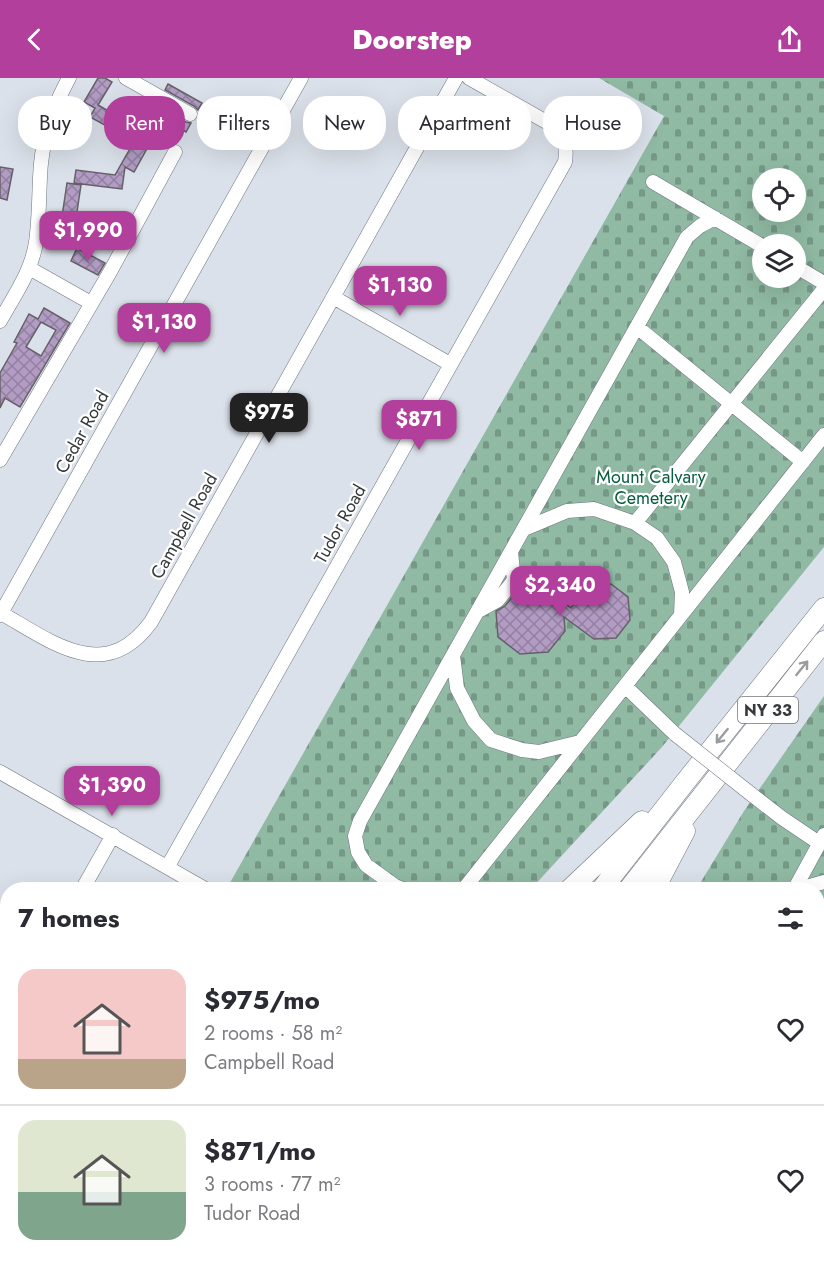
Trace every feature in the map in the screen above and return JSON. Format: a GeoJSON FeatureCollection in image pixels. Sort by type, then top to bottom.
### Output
{"type":"FeatureCollection","features":[{"type":"Feature","properties":{"kind":"highway","name":"NY 33"},"geometry":{"type":"LineString","coordinates":[[607,882],[824,608]]}},
{"type":"Feature","properties":{"kind":"highway","name":"NY 33"},"geometry":{"type":"LineString","coordinates":[[634,882],[824,640]]}},
{"type":"Feature","properties":{"kind":"highway"},"geometry":{"type":"LineString","coordinates":[[658,882],[713,780]]}},
{"type":"Feature","properties":{"kind":"highway"},"geometry":{"type":"LineString","coordinates":[[578,882],[686,781]]}},
{"type":"Feature","properties":{"kind":"street"},"geometry":{"type":"LineString","coordinates":[[0,321],[29,268],[36,243],[45,136],[59,97],[69,78]]}},
{"type":"Feature","properties":{"kind":"street"},"geometry":{"type":"LineString","coordinates":[[126,78],[190,114]]}},
{"type":"Feature","properties":{"kind":"street","name":"Cedar Road"},"geometry":{"type":"LineString","coordinates":[[0,614],[301,78]]}},
{"type":"Feature","properties":{"kind":"street","name":"Campbell Road"},"geometry":{"type":"LineString","coordinates":[[0,614],[56,645],[77,653],[103,655],[136,640],[151,622],[456,78]]}},
{"type":"Feature","properties":{"kind":"street","name":"Tudor Road"},"geometry":{"type":"LineString","coordinates":[[168,866],[565,162],[566,144],[557,128],[469,78]]}},
{"type":"Feature","properties":{"kind":"street"},"geometry":{"type":"LineString","coordinates":[[0,460],[110,272],[175,152]]}},
{"type":"Feature","properties":{"kind":"street"},"geometry":{"type":"LineString","coordinates":[[653,182],[752,240]]}},
{"type":"Feature","properties":{"kind":"street"},"geometry":{"type":"LineString","coordinates":[[389,882],[366,866],[358,852],[355,836],[360,821],[478,611],[498,600],[514,580],[511,552],[687,237],[700,226],[715,218]]}},
{"type":"Feature","properties":{"kind":"street"},"geometry":{"type":"LineString","coordinates":[[29,268],[91,303]]}},
{"type":"Feature","properties":{"kind":"street"},"geometry":{"type":"LineString","coordinates":[[806,272],[824,283]]}},
{"type":"Feature","properties":{"kind":"street"},"geometry":{"type":"LineString","coordinates":[[635,523],[824,289]]}},
{"type":"Feature","properties":{"kind":"street"},"geometry":{"type":"LineString","coordinates":[[333,297],[450,364]]}},
{"type":"Feature","properties":{"kind":"street"},"geometry":{"type":"LineString","coordinates":[[637,327],[803,462]]}},
{"type":"Feature","properties":{"kind":"street"},"geometry":{"type":"LineString","coordinates":[[469,882],[824,435]]}},
{"type":"Feature","properties":{"kind":"street"},"geometry":{"type":"LineString","coordinates":[[524,529],[567,511],[594,509],[635,523],[657,538],[674,562],[682,592],[681,615]]}},
{"type":"Feature","properties":{"kind":"street"},"geometry":{"type":"LineString","coordinates":[[453,655],[457,688],[474,721],[491,740],[522,750],[539,752],[580,742]]}},
{"type":"Feature","properties":{"kind":"street"},"geometry":{"type":"LineString","coordinates":[[625,686],[675,734],[751,794],[782,818],[821,839],[799,882]]}},
{"type":"Feature","properties":{"kind":"street"},"geometry":{"type":"LineString","coordinates":[[2,778],[113,836],[194,882]]}},
{"type":"Feature","properties":{"kind":"street"},"geometry":{"type":"LineString","coordinates":[[87,882],[113,836]]}},
{"type":"Feature","properties":{"kind":"green space","name":"Mount Calvary Cemetery"},"geometry":{"type":"Polygon","coordinates":[[[599,78],[824,78],[824,547],[662,747],[537,882],[230,882],[664,116],[642,103],[642,96],[630,96],[599,78]]]}},
{"type":"Feature","properties":{"kind":"green space"},"geometry":{"type":"Polygon","coordinates":[[[824,696],[824,882],[701,882],[744,811],[824,696]]]}},
{"type":"Feature","properties":{"kind":"building"},"geometry":{"type":"Polygon","coordinates":[[[98,78],[105,78],[112,82],[98,105],[104,108],[104,125],[92,118],[95,108],[92,106],[92,96],[88,96],[98,78]]]}},
{"type":"Feature","properties":{"kind":"building"},"geometry":{"type":"Polygon","coordinates":[[[168,84],[197,100],[197,109],[185,101],[185,96],[176,96],[165,90],[168,84]]]}},
{"type":"Feature","properties":{"kind":"building"},"geometry":{"type":"Polygon","coordinates":[[[185,121],[191,123],[185,131],[185,121]]]}},
{"type":"Feature","properties":{"kind":"building"},"geometry":{"type":"Polygon","coordinates":[[[129,150],[146,150],[134,172],[125,167],[122,189],[74,183],[76,170],[115,175],[129,150]]]}},
{"type":"Feature","properties":{"kind":"building"},"geometry":{"type":"Polygon","coordinates":[[[0,167],[13,169],[7,200],[0,198],[0,167]]]}},
{"type":"Feature","properties":{"kind":"building"},"geometry":{"type":"Polygon","coordinates":[[[67,183],[81,185],[72,245],[58,243],[67,183]]]}},
{"type":"Feature","properties":{"kind":"building"},"geometry":{"type":"Polygon","coordinates":[[[77,248],[105,263],[98,275],[71,261],[77,248]]]}},
{"type":"Feature","properties":{"kind":"building"},"geometry":{"type":"Polygon","coordinates":[[[44,308],[70,323],[20,407],[5,398],[0,408],[0,373],[17,343],[14,342],[29,314],[38,319],[44,308]],[[41,322],[26,347],[41,356],[56,330],[41,322]]]}},
{"type":"Feature","properties":{"kind":"building"},"geometry":{"type":"Polygon","coordinates":[[[611,584],[628,597],[630,620],[616,638],[594,639],[564,617],[565,631],[548,652],[520,654],[498,637],[496,611],[505,606],[520,587],[541,585],[571,608],[588,585],[611,584]]]}}]}
